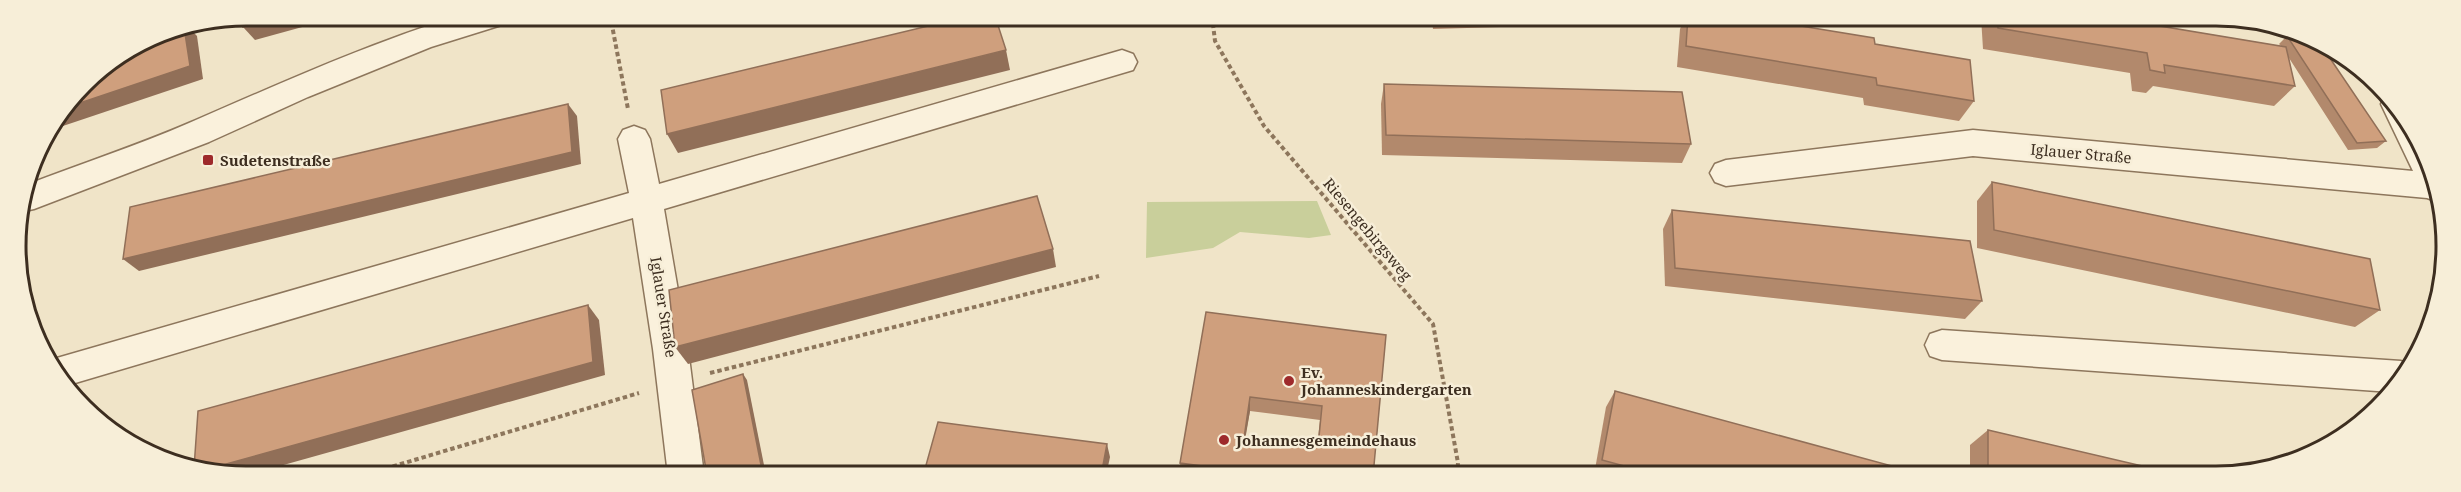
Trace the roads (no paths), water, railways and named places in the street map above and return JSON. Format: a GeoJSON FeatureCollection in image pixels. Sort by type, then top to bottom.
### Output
{"type":"FeatureCollection","features":[{"type":"Feature","properties":{"kind":"street"},"geometry":{"type":"LineString","coordinates":[[31,197],[198,133],[297,88],[421,39],[463,26]]}},
{"type":"Feature","properties":{"kind":"street"},"geometry":{"type":"LineString","coordinates":[[65,371],[1122,62]]}},
{"type":"Feature","properties":{"kind":"street","name":"Iglauer Straße"},"geometry":{"type":"LineString","coordinates":[[634,139],[647,201],[676,382],[685,466]]}},
{"type":"Feature","properties":{"kind":"street","name":"Iglauer Straße"},"geometry":{"type":"LineString","coordinates":[[1726,173],[1973,143],[2427,187]]}},
{"type":"Feature","properties":{"kind":"street"},"geometry":{"type":"LineString","coordinates":[[1942,345],[2393,376]]}},
{"type":"Feature","properties":{"kind":"place","name":"Sudetenstraße"},"geometry":{"type":"Point","coordinates":[208,160]}},
{"type":"Feature","properties":{"kind":"place","name":"Ev. Johanneskindergarten"},"geometry":{"type":"Point","coordinates":[1289,381]}},
{"type":"Feature","properties":{"kind":"place","name":"Johannesgemeindehaus"},"geometry":{"type":"Point","coordinates":[1224,440]}}]}
